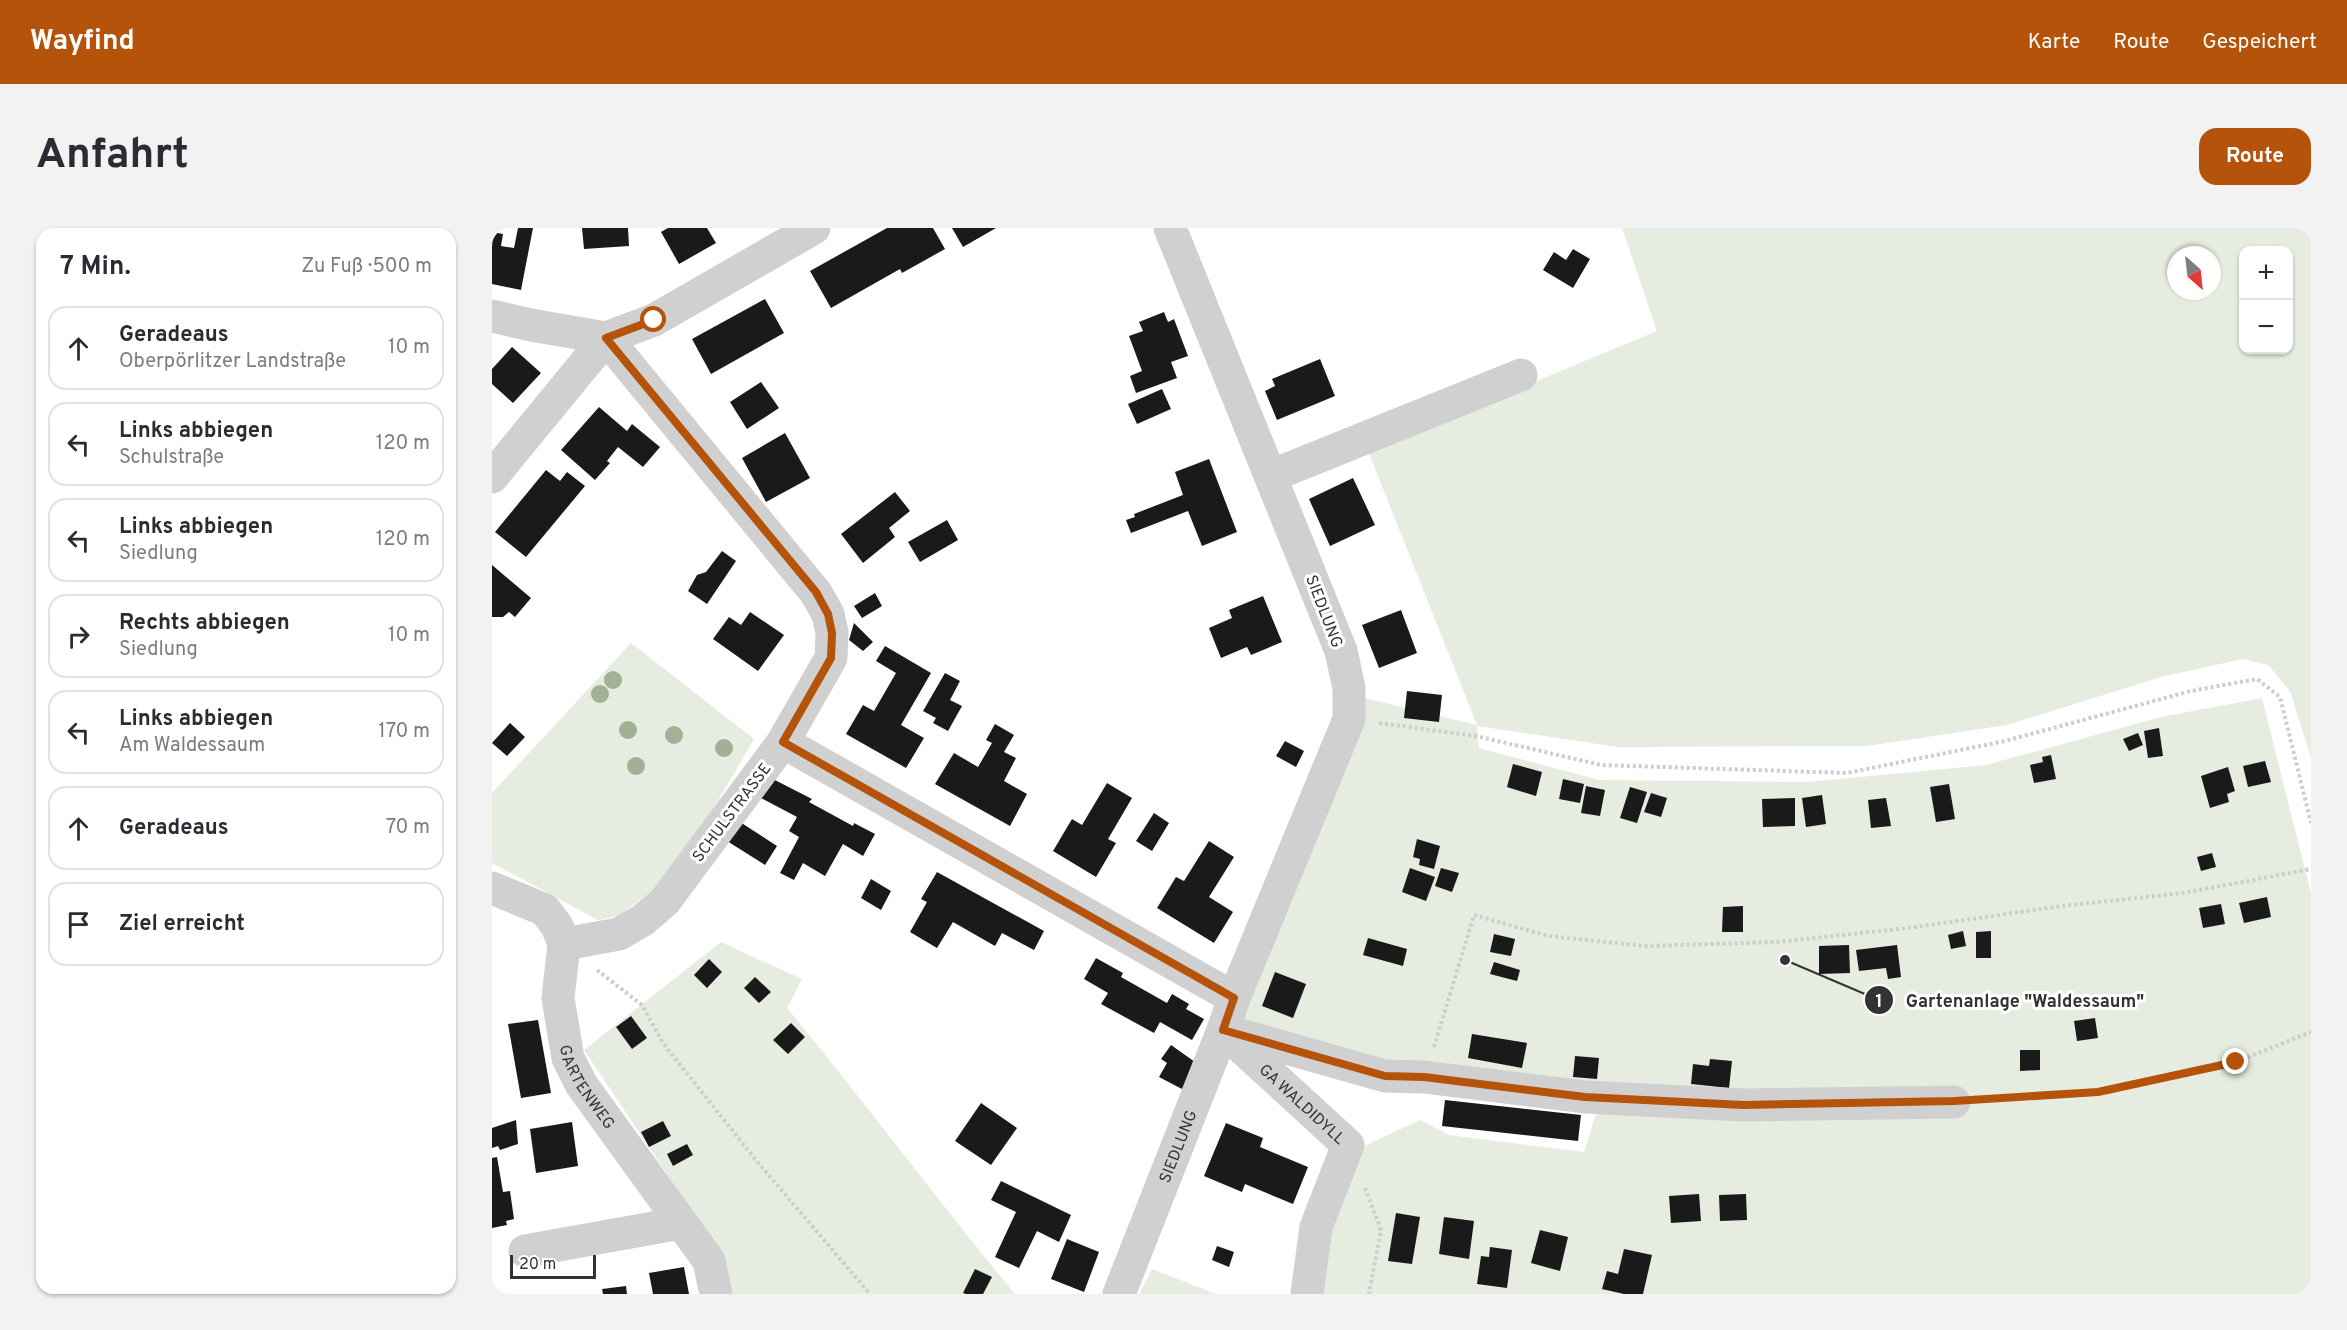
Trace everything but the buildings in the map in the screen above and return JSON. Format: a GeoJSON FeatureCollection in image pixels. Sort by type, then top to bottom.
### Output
{"type":"FeatureCollection","features":[{"type":"Feature","properties":{"kind":"street"},"geometry":{"type":"LineString","coordinates":[[492,477],[606,338],[654,320],[814,228]]}},
{"type":"Feature","properties":{"kind":"street","name":"SIEDLUNG"},"geometry":{"type":"LineString","coordinates":[[1119,1294],[1234,998],[1349,719],[1349,688],[1341,651],[1170,228]]}},
{"type":"Feature","properties":{"kind":"street"},"geometry":{"type":"LineString","coordinates":[[492,316],[606,338]]}},
{"type":"Feature","properties":{"kind":"street","name":"SCHULSTRASSE"},"geometry":{"type":"LineString","coordinates":[[564,944],[619,934],[643,920],[665,901],[783,742],[831,658],[832,633],[828,614],[816,592],[606,338]]}},
{"type":"Feature","properties":{"kind":"street"},"geometry":{"type":"LineString","coordinates":[[1271,476],[1521,375]]}},
{"type":"Feature","properties":{"kind":"street"},"geometry":{"type":"LineString","coordinates":[[783,742],[1234,998]]}},
{"type":"Feature","properties":{"kind":"street"},"geometry":{"type":"LineString","coordinates":[[492,888],[545,910],[557,926],[564,944]]}},
{"type":"Feature","properties":{"kind":"street","name":"GARTENWEG"},"geometry":{"type":"LineString","coordinates":[[564,944],[558,998],[568,1058],[581,1084],[709,1262],[716,1294]]}},
{"type":"Feature","properties":{"kind":"street"},"geometry":{"type":"LineString","coordinates":[[1223,1030],[1385,1076],[1424,1077],[1585,1097],[1743,1105],[1954,1101]]}},
{"type":"Feature","properties":{"kind":"street","name":"GA WALDIDYLL"},"geometry":{"type":"LineString","coordinates":[[1223,1030],[1348,1145],[1316,1227],[1307,1294]]}},
{"type":"Feature","properties":{"kind":"street"},"geometry":{"type":"LineString","coordinates":[[525,1251],[681,1223]]}},
{"type":"Feature","properties":{"kind":"path"},"geometry":{"type":"LineString","coordinates":[[1349,719],[1476,736],[1601,765],[1847,773],[2005,741],[2191,691],[2257,679],[2280,697],[2311,823]]}},
{"type":"Feature","properties":{"kind":"path"},"geometry":{"type":"LineString","coordinates":[[1424,1077],[1474,915],[1548,936],[1645,946],[1776,942],[1908,928],[2062,906],[2183,893],[2274,874],[2311,869]]}},
{"type":"Feature","properties":{"kind":"path"},"geometry":{"type":"LineString","coordinates":[[564,944],[642,1005],[670,1052],[754,1159],[870,1294]]}},
{"type":"Feature","properties":{"kind":"path"},"geometry":{"type":"LineString","coordinates":[[1954,1101],[2098,1092],[2236,1062],[2311,1032]]}},
{"type":"Feature","properties":{"kind":"path"},"geometry":{"type":"LineString","coordinates":[[1364,1188],[1381,1230],[1368,1294]]}},
{"type":"Feature","properties":{"kind":"shaded area"},"geometry":{"type":"Polygon","coordinates":[[[1622,228],[2311,228],[2311,758],[2290,691],[2268,665],[2243,659],[2161,677],[2007,725],[1867,746],[1618,747],[1477,726],[1479,748],[1599,780],[1808,782],[1986,765],[2161,717],[2262,698],[2311,893],[2311,1294],[1297,1294],[1327,1163],[1420,1120],[1449,1135],[1584,1152],[1598,1107],[1232,1028],[1360,697],[1477,725],[1368,451],[1657,331],[1622,228]]]}},
{"type":"Feature","properties":{"kind":"shaded area"},"geometry":{"type":"Polygon","coordinates":[[[631,643],[754,739],[677,871],[619,916],[598,920],[492,863],[492,793],[631,643]]]}},
{"type":"Feature","properties":{"kind":"shaded area"},"geometry":{"type":"Polygon","coordinates":[[[721,942],[802,979],[787,1008],[1015,1294],[731,1294],[724,1259],[584,1050],[721,942]]]}},
{"type":"Feature","properties":{"kind":"shaded area"},"geometry":{"type":"Polygon","coordinates":[[[1152,1269],[1216,1294],[1139,1294],[1152,1269]]]}},
{"type":"Feature","properties":{"kind":"place","name":"Gartenanlage \"Waldessaum\""},"geometry":{"type":"Point","coordinates":[1785,960]}},
{"type":"Feature","properties":{"kind":"route"},"geometry":{"type":"LineString","coordinates":[[654,320],[606,338],[816,592],[828,614],[832,633],[831,658],[783,742],[1234,998],[1223,1030],[1385,1076],[1424,1077],[1585,1097],[1743,1105],[1954,1101],[2098,1092],[2236,1062]]}}]}
